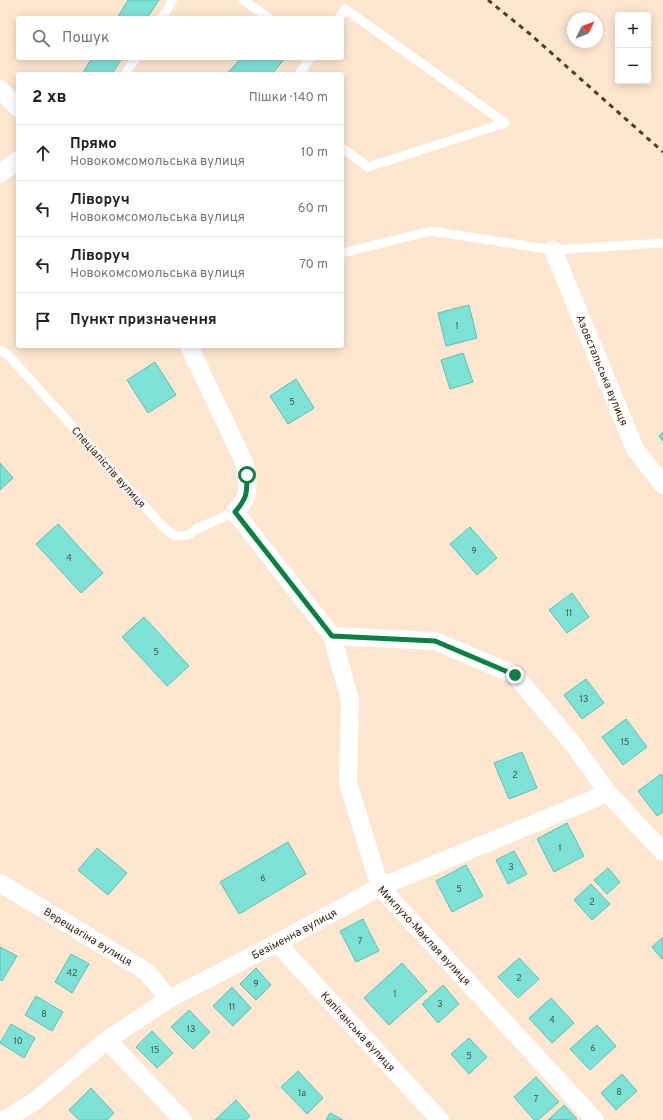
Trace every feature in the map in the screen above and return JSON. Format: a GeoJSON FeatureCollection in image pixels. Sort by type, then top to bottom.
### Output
{"type":"FeatureCollection","features":[{"type":"Feature","properties":{"kind":"street"},"geometry":{"type":"LineString","coordinates":[[0,89],[16,106]]}},
{"type":"Feature","properties":{"kind":"street"},"geometry":{"type":"LineString","coordinates":[[0,174],[16,162]]}},
{"type":"Feature","properties":{"kind":"street","name":"Азовстальська вулиця"},"geometry":{"type":"LineString","coordinates":[[553,250],[635,449],[663,485]]}},
{"type":"Feature","properties":{"kind":"street"},"geometry":{"type":"LineString","coordinates":[[190,348],[243,460],[247,475],[247,490],[244,502],[235,512],[332,636],[435,641],[515,675],[573,744],[608,793],[663,852]]}},
{"type":"Feature","properties":{"kind":"street","name":"Миклухо-Маклая вулиця"},"geometry":{"type":"LineString","coordinates":[[332,636],[350,700],[348,782],[380,887],[595,1120]]}},
{"type":"Feature","properties":{"kind":"street","name":"Безіменна вулиця"},"geometry":{"type":"LineString","coordinates":[[5,1119],[36,1100],[107,1040],[169,999],[380,887],[608,793]]}},
{"type":"Feature","properties":{"kind":"street","name":"Верещагіна вулиця"},"geometry":{"type":"LineString","coordinates":[[0,883],[146,972],[169,999]]}},
{"type":"Feature","properties":{"kind":"street","name":"Капітанська вулиця"},"geometry":{"type":"LineString","coordinates":[[276,943],[440,1120]]}},
{"type":"Feature","properties":{"kind":"street"},"geometry":{"type":"LineString","coordinates":[[107,1040],[183,1120]]}},
{"type":"Feature","properties":{"kind":"lane"},"geometry":{"type":"LineString","coordinates":[[163,16],[173,0]]}},
{"type":"Feature","properties":{"kind":"lane"},"geometry":{"type":"LineString","coordinates":[[243,0],[265,16]]}},
{"type":"Feature","properties":{"kind":"lane"},"geometry":{"type":"LineString","coordinates":[[340,16],[345,9],[505,123],[368,167],[344,149]]}},
{"type":"Feature","properties":{"kind":"lane"},"geometry":{"type":"LineString","coordinates":[[126,72],[135,60]]}},
{"type":"Feature","properties":{"kind":"lane"},"geometry":{"type":"LineString","coordinates":[[300,72],[309,60]]}},
{"type":"Feature","properties":{"kind":"lane"},"geometry":{"type":"LineString","coordinates":[[344,252],[431,231],[553,250],[663,243]]}},
{"type":"Feature","properties":{"kind":"lane","name":"Спеціалістів вулиця"},"geometry":{"type":"LineString","coordinates":[[0,350],[9,356],[165,529],[174,535],[182,536],[190,534],[196,529],[235,512]]}},
{"type":"Feature","properties":{"kind":"building"},"geometry":{"type":"Polygon","coordinates":[[[128,0],[159,0],[148,16],[118,16],[128,0]]]}},
{"type":"Feature","properties":{"kind":"building"},"geometry":{"type":"Polygon","coordinates":[[[91,60],[121,60],[113,72],[83,72],[91,60]]]}},
{"type":"Feature","properties":{"kind":"building"},"geometry":{"type":"Polygon","coordinates":[[[239,60],[283,60],[274,72],[229,72],[239,60]]]}},
{"type":"Feature","properties":{"kind":"building"},"geometry":{"type":"Polygon","coordinates":[[[469,305],[477,338],[446,346],[438,313],[469,305]]]}},
{"type":"Feature","properties":{"kind":"building"},"geometry":{"type":"Polygon","coordinates":[[[463,353],[473,382],[450,389],[441,360],[463,353]]]}},
{"type":"Feature","properties":{"kind":"building"},"geometry":{"type":"Polygon","coordinates":[[[155,362],[176,395],[148,413],[127,380],[155,362]]]}},
{"type":"Feature","properties":{"kind":"building"},"geometry":{"type":"Polygon","coordinates":[[[296,379],[314,408],[288,424],[270,396],[296,379]]]}},
{"type":"Feature","properties":{"kind":"building"},"geometry":{"type":"Polygon","coordinates":[[[663,432],[663,441],[659,436],[663,432]]]}},
{"type":"Feature","properties":{"kind":"building"},"geometry":{"type":"Polygon","coordinates":[[[0,463],[13,478],[0,490],[0,463]]]}},
{"type":"Feature","properties":{"kind":"building"},"geometry":{"type":"Polygon","coordinates":[[[58,524],[103,573],[81,593],[36,544],[58,524]]]}},
{"type":"Feature","properties":{"kind":"building"},"geometry":{"type":"Polygon","coordinates":[[[470,527],[497,558],[477,575],[450,544],[470,527]]]}},
{"type":"Feature","properties":{"kind":"building"},"geometry":{"type":"Polygon","coordinates":[[[572,593],[589,617],[567,633],[549,610],[572,593]]]}},
{"type":"Feature","properties":{"kind":"building"},"geometry":{"type":"Polygon","coordinates":[[[144,617],[189,666],[167,686],[122,637],[144,617]]]}},
{"type":"Feature","properties":{"kind":"building"},"geometry":{"type":"Polygon","coordinates":[[[586,679],[604,703],[582,719],[564,695],[586,679]]]}},
{"type":"Feature","properties":{"kind":"building"},"geometry":{"type":"Polygon","coordinates":[[[626,719],[647,747],[623,765],[602,737],[626,719]]]}},
{"type":"Feature","properties":{"kind":"building"},"geometry":{"type":"Polygon","coordinates":[[[522,752],[537,788],[509,799],[494,763],[522,752]]]}},
{"type":"Feature","properties":{"kind":"building"},"geometry":{"type":"Polygon","coordinates":[[[661,774],[663,777],[663,812],[657,816],[638,791],[661,774]]]}},
{"type":"Feature","properties":{"kind":"building"},"geometry":{"type":"Polygon","coordinates":[[[567,823],[584,856],[554,872],[537,839],[567,823]]]}},
{"type":"Feature","properties":{"kind":"building"},"geometry":{"type":"Polygon","coordinates":[[[288,842],[306,874],[239,914],[220,882],[288,842]]]}},
{"type":"Feature","properties":{"kind":"building"},"geometry":{"type":"Polygon","coordinates":[[[97,848],[127,873],[108,895],[78,870],[97,848]]]}},
{"type":"Feature","properties":{"kind":"building"},"geometry":{"type":"Polygon","coordinates":[[[514,851],[527,874],[508,884],[496,860],[514,851]]]}},
{"type":"Feature","properties":{"kind":"building"},"geometry":{"type":"Polygon","coordinates":[[[466,865],[483,896],[452,912],[436,881],[466,865]]]}},
{"type":"Feature","properties":{"kind":"building"},"geometry":{"type":"Polygon","coordinates":[[[608,868],[620,882],[607,894],[594,880],[608,868]]]}},
{"type":"Feature","properties":{"kind":"building"},"geometry":{"type":"Polygon","coordinates":[[[591,884],[610,904],[592,920],[574,900],[591,884]]]}},
{"type":"Feature","properties":{"kind":"building"},"geometry":{"type":"Polygon","coordinates":[[[363,919],[379,951],[356,962],[340,931],[363,919]]]}},
{"type":"Feature","properties":{"kind":"building"},"geometry":{"type":"Polygon","coordinates":[[[663,937],[663,958],[662,959],[652,947],[663,937]]]}},
{"type":"Feature","properties":{"kind":"building"},"geometry":{"type":"Polygon","coordinates":[[[0,947],[17,956],[2,981],[0,979],[0,947]]]}},
{"type":"Feature","properties":{"kind":"building"},"geometry":{"type":"Polygon","coordinates":[[[71,954],[89,964],[72,993],[55,982],[71,954]]]}},
{"type":"Feature","properties":{"kind":"building"},"geometry":{"type":"Polygon","coordinates":[[[519,958],[539,979],[518,998],[498,977],[519,958]]]}},
{"type":"Feature","properties":{"kind":"building"},"geometry":{"type":"Polygon","coordinates":[[[402,963],[427,991],[389,1025],[364,998],[402,963]]]}},
{"type":"Feature","properties":{"kind":"building"},"geometry":{"type":"Polygon","coordinates":[[[256,968],[271,985],[256,1000],[240,984],[256,968]]]}},
{"type":"Feature","properties":{"kind":"building"},"geometry":{"type":"Polygon","coordinates":[[[443,985],[459,1004],[438,1023],[422,1004],[443,985]]]}},
{"type":"Feature","properties":{"kind":"building"},"geometry":{"type":"Polygon","coordinates":[[[232,987],[251,1008],[233,1026],[213,1006],[232,987]]]}},
{"type":"Feature","properties":{"kind":"building"},"geometry":{"type":"Polygon","coordinates":[[[36,996],[63,1012],[52,1031],[25,1015],[36,996]]]}},
{"type":"Feature","properties":{"kind":"building"},"geometry":{"type":"Polygon","coordinates":[[[551,998],[574,1023],[552,1043],[529,1018],[551,998]]]}},
{"type":"Feature","properties":{"kind":"building"},"geometry":{"type":"Polygon","coordinates":[[[189,1010],[210,1032],[193,1049],[171,1027],[189,1010]]]}},
{"type":"Feature","properties":{"kind":"building"},"geometry":{"type":"Polygon","coordinates":[[[11,1024],[35,1038],[24,1058],[0,1043],[11,1024]]]}},
{"type":"Feature","properties":{"kind":"building"},"geometry":{"type":"Polygon","coordinates":[[[597,1025],[616,1046],[590,1070],[570,1049],[597,1025]]]}},
{"type":"Feature","properties":{"kind":"building"},"geometry":{"type":"Polygon","coordinates":[[[152,1031],[173,1053],[157,1068],[136,1047],[152,1031]]]}},
{"type":"Feature","properties":{"kind":"building"},"geometry":{"type":"Polygon","coordinates":[[[469,1038],[487,1057],[469,1074],[451,1054],[469,1038]]]}},
{"type":"Feature","properties":{"kind":"building"},"geometry":{"type":"Polygon","coordinates":[[[298,1071],[323,1098],[307,1114],[281,1087],[298,1071]]]}},
{"type":"Feature","properties":{"kind":"building"},"geometry":{"type":"Polygon","coordinates":[[[622,1074],[637,1091],[616,1110],[601,1093],[622,1074]]]}},
{"type":"Feature","properties":{"kind":"building"},"geometry":{"type":"Polygon","coordinates":[[[536,1077],[559,1102],[538,1120],[534,1120],[514,1097],[536,1077]]]}},
{"type":"Feature","properties":{"kind":"building"},"geometry":{"type":"Polygon","coordinates":[[[91,1088],[114,1113],[107,1120],[79,1120],[69,1110],[91,1088]]]}},
{"type":"Feature","properties":{"kind":"building"},"geometry":{"type":"Polygon","coordinates":[[[236,1100],[250,1116],[246,1120],[215,1120],[236,1100]]]}},
{"type":"Feature","properties":{"kind":"building"},"geometry":{"type":"Polygon","coordinates":[[[564,1105],[577,1119],[548,1120],[564,1105]]]}},
{"type":"Feature","properties":{"kind":"building"},"geometry":{"type":"Polygon","coordinates":[[[330,1113],[343,1120],[326,1120],[330,1113]]]}},
{"type":"Feature","properties":{"kind":"railway"},"geometry":{"type":"LineString","coordinates":[[488,0],[530,34],[663,152]]}},
{"type":"Feature","properties":{"kind":"route"},"geometry":{"type":"LineString","coordinates":[[247,475],[247,490],[244,502],[235,512],[332,636],[435,641],[515,675]]}}]}
